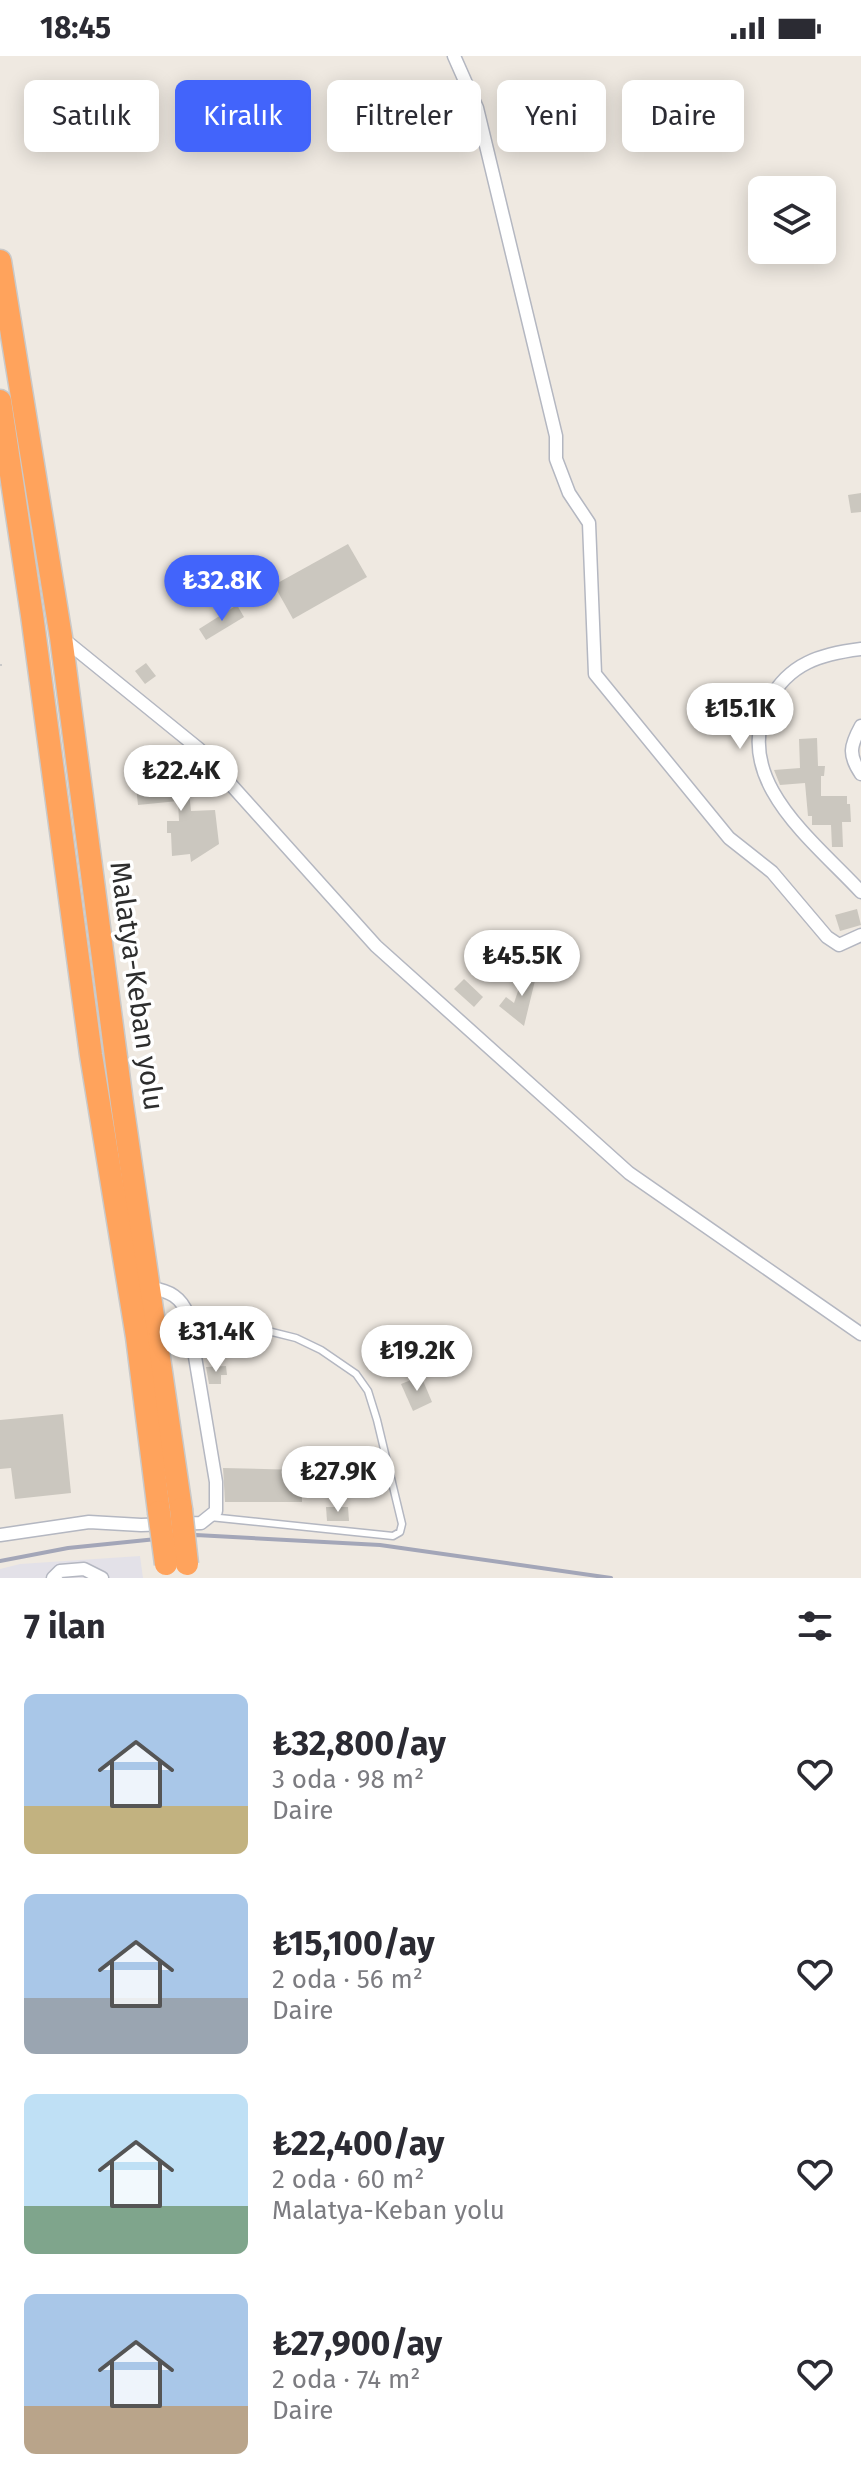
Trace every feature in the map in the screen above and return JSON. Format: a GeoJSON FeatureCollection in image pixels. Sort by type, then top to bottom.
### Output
{"type":"FeatureCollection","features":[{"type":"Feature","properties":{"kind":"highway","name":"Malatya-Keban yolu"},"geometry":{"type":"LineString","coordinates":[[0,261],[61,637],[122,1103],[151,1288],[178,1571]]}},
{"type":"Feature","properties":{"kind":"highway","name":"Malatya-Keban yolu"},"geometry":{"type":"LineString","coordinates":[[0,401],[7,500],[91,1055],[137,1337],[170,1510]]}},
{"type":"Feature","properties":{"kind":"street"},"geometry":{"type":"LineString","coordinates":[[454,56],[477,108],[556,436],[556,459],[569,493],[589,523],[595,674],[729,838],[772,872],[827,937],[839,945],[861,935]]}},
{"type":"Feature","properties":{"kind":"street"},"geometry":{"type":"LineString","coordinates":[[61,637],[199,749],[376,946],[629,1173],[861,1334]]}},
{"type":"Feature","properties":{"kind":"street"},"geometry":{"type":"LineString","coordinates":[[861,649],[835,652],[801,664],[773,694],[758,732],[761,767],[776,797],[861,892]]}},
{"type":"Feature","properties":{"kind":"street"},"geometry":{"type":"LineString","coordinates":[[861,726],[851,747],[853,761],[861,774]]}},
{"type":"Feature","properties":{"kind":"street"},"geometry":{"type":"LineString","coordinates":[[0,1535],[89,1522],[201,1523],[216,1511],[217,1495],[190,1324],[184,1304],[176,1296],[151,1288]]}},
{"type":"Feature","properties":{"kind":"street"},"geometry":{"type":"LineString","coordinates":[[53,1578],[60,1571],[84,1569],[102,1578]]}},
{"type":"Feature","properties":{"kind":"lane"},"geometry":{"type":"LineString","coordinates":[[190,1324],[240,1324],[296,1338],[321,1350],[356,1374],[368,1391],[377,1420],[402,1524],[400,1532],[393,1536],[210,1517]]}},
{"type":"Feature","properties":{"kind":"shaded area"},"geometry":{"type":"Polygon","coordinates":[[[140,1556],[143,1578],[0,1578],[0,1569],[20,1564],[140,1556]]]}},
{"type":"Feature","properties":{"kind":"building"},"geometry":{"type":"Polygon","coordinates":[[[861,493],[861,512],[851,513],[848,495],[861,493]]]}},
{"type":"Feature","properties":{"kind":"building"},"geometry":{"type":"Polygon","coordinates":[[[348,544],[367,577],[293,619],[274,585],[348,544]]]}},
{"type":"Feature","properties":{"kind":"building"},"geometry":{"type":"Polygon","coordinates":[[[237,605],[244,617],[206,640],[199,629],[237,605]]]}},
{"type":"Feature","properties":{"kind":"building"},"geometry":{"type":"Polygon","coordinates":[[[146,663],[156,676],[145,684],[135,671],[146,663]]]}},
{"type":"Feature","properties":{"kind":"building"},"geometry":{"type":"Polygon","coordinates":[[[817,738],[818,766],[825,766],[824,776],[821,776],[821,796],[847,796],[847,804],[850,804],[851,822],[842,822],[843,847],[832,847],[831,825],[812,825],[812,816],[808,816],[805,783],[780,785],[774,770],[800,768],[799,739],[817,738]]]}},
{"type":"Feature","properties":{"kind":"building"},"geometry":{"type":"Polygon","coordinates":[[[187,772],[198,788],[189,792],[191,811],[215,810],[219,844],[191,862],[190,854],[172,856],[171,833],[167,833],[167,821],[179,821],[178,801],[138,805],[135,777],[187,772]]]}},
{"type":"Feature","properties":{"kind":"building"},"geometry":{"type":"Polygon","coordinates":[[[857,909],[861,925],[840,931],[835,915],[857,909]]]}},
{"type":"Feature","properties":{"kind":"building"},"geometry":{"type":"Polygon","coordinates":[[[531,962],[539,964],[524,1026],[499,1006],[506,997],[514,1003],[520,985],[525,987],[531,962]]]}},
{"type":"Feature","properties":{"kind":"building"},"geometry":{"type":"Polygon","coordinates":[[[464,979],[483,997],[474,1007],[454,989],[464,979]]]}},
{"type":"Feature","properties":{"kind":"building"},"geometry":{"type":"Polygon","coordinates":[[[226,1366],[227,1375],[221,1375],[221,1384],[209,1384],[206,1367],[226,1366]]]}},
{"type":"Feature","properties":{"kind":"building"},"geometry":{"type":"Polygon","coordinates":[[[421,1376],[432,1402],[413,1411],[401,1384],[421,1376]]]}},
{"type":"Feature","properties":{"kind":"building"},"geometry":{"type":"Polygon","coordinates":[[[63,1414],[71,1493],[15,1499],[11,1468],[0,1469],[0,1420],[63,1414]]]}},
{"type":"Feature","properties":{"kind":"building"},"geometry":{"type":"Polygon","coordinates":[[[223,1468],[302,1470],[302,1502],[225,1502],[223,1468]]]}},
{"type":"Feature","properties":{"kind":"building"},"geometry":{"type":"Polygon","coordinates":[[[326,1507],[348,1507],[349,1521],[327,1521],[326,1507]]]}},
{"type":"Feature","properties":{"kind":"railway"},"geometry":{"type":"LineString","coordinates":[[0,1561],[68,1548],[196,1535],[380,1545],[611,1578]]}}]}
